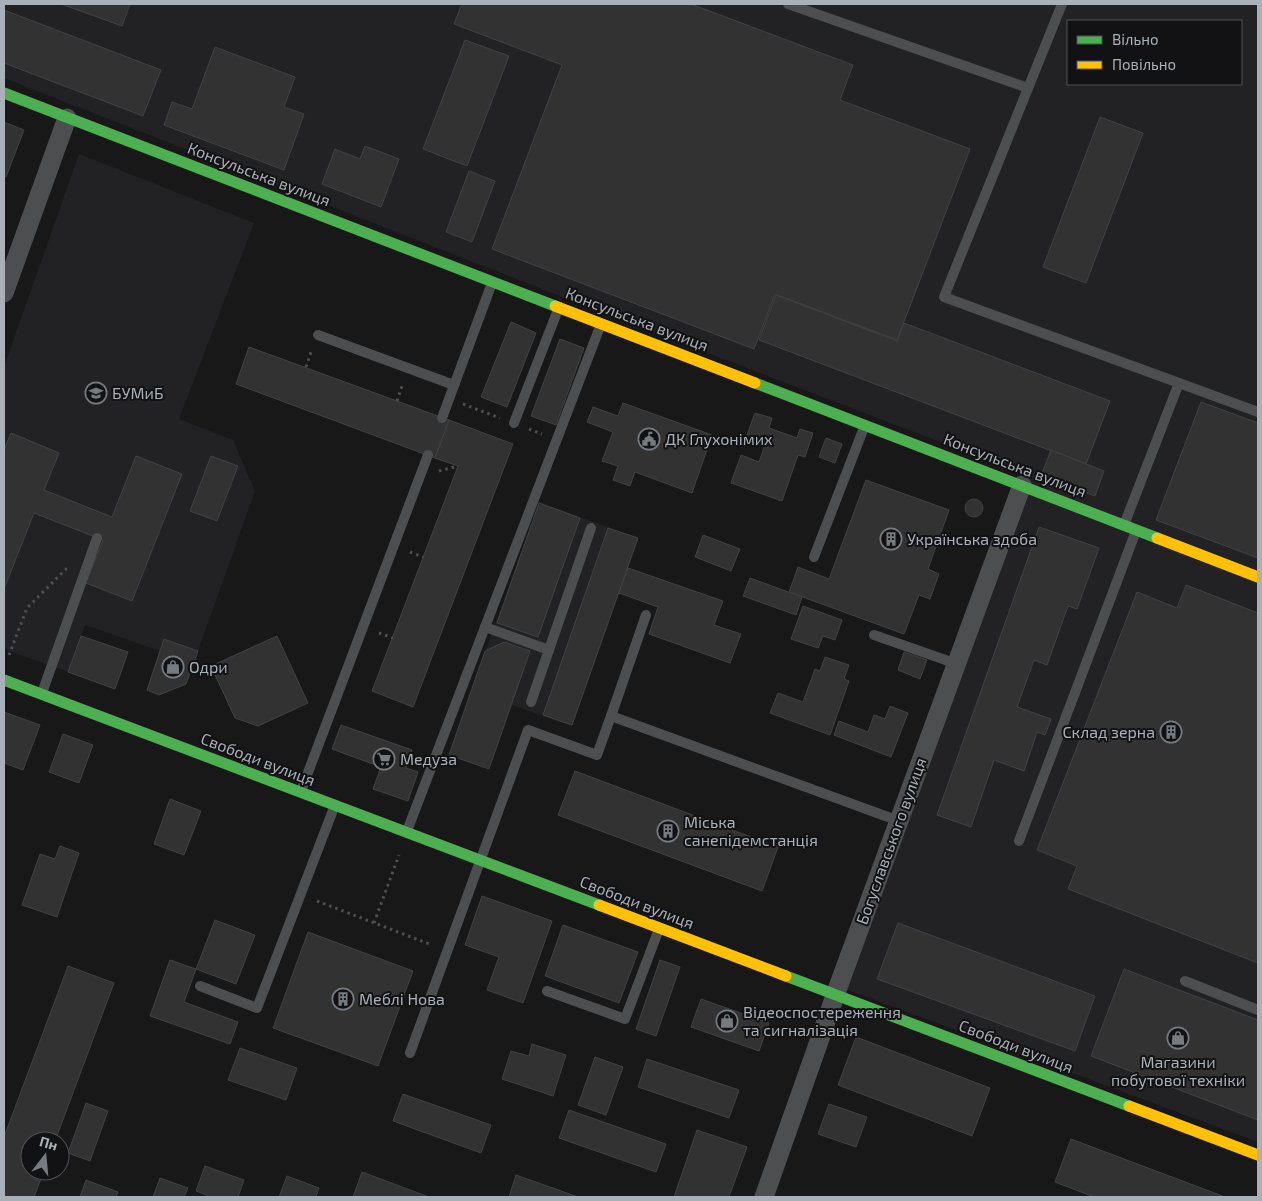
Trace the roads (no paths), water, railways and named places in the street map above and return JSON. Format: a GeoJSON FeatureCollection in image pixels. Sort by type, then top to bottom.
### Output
{"type":"FeatureCollection","features":[{"type":"Feature","properties":{"kind":"street","name":"Консульська вулиця"},"geometry":{"type":"LineString","coordinates":[[4,93],[1258,577]]}},
{"type":"Feature","properties":{"kind":"street"},"geometry":{"type":"LineString","coordinates":[[4,293],[67,118]]}},
{"type":"Feature","properties":{"kind":"street","name":"Богуславського вулиця"},"geometry":{"type":"LineString","coordinates":[[764,1197],[835,994],[1022,486]]}},
{"type":"Feature","properties":{"kind":"street","name":"Свободи вулиця"},"geometry":{"type":"LineString","coordinates":[[4,680],[1258,1155]]}},
{"type":"Feature","properties":{"kind":"lane"},"geometry":{"type":"LineString","coordinates":[[788,4],[1028,88]]}},
{"type":"Feature","properties":{"kind":"lane"},"geometry":{"type":"LineString","coordinates":[[1062,4],[944,297],[1258,412]]}},
{"type":"Feature","properties":{"kind":"lane"},"geometry":{"type":"LineString","coordinates":[[442,418],[493,281]]}},
{"type":"Feature","properties":{"kind":"lane"},"geometry":{"type":"LineString","coordinates":[[514,423],[559,306]]}},
{"type":"Feature","properties":{"kind":"lane"},"geometry":{"type":"LineString","coordinates":[[407,832],[602,323]]}},
{"type":"Feature","properties":{"kind":"lane"},"geometry":{"type":"LineString","coordinates":[[318,335],[454,385]]}},
{"type":"Feature","properties":{"kind":"lane"},"geometry":{"type":"LineString","coordinates":[[1124,525],[1179,383]]}},
{"type":"Feature","properties":{"kind":"lane"},"geometry":{"type":"LineString","coordinates":[[814,557],[865,425]]}},
{"type":"Feature","properties":{"kind":"lane"},"geometry":{"type":"LineString","coordinates":[[301,792],[428,455]]}},
{"type":"Feature","properties":{"kind":"lane"},"geometry":{"type":"LineString","coordinates":[[531,702],[592,528]]}},
{"type":"Feature","properties":{"kind":"lane"},"geometry":{"type":"LineString","coordinates":[[1019,841],[1136,530]]}},
{"type":"Feature","properties":{"kind":"lane"},"geometry":{"type":"LineString","coordinates":[[42,694],[97,538]]}},
{"type":"Feature","properties":{"kind":"lane"},"geometry":{"type":"LineString","coordinates":[[410,1053],[528,730],[597,755],[646,615]]}},
{"type":"Feature","properties":{"kind":"lane"},"geometry":{"type":"LineString","coordinates":[[485,627],[549,650]]}},
{"type":"Feature","properties":{"kind":"lane"},"geometry":{"type":"LineString","coordinates":[[874,635],[956,664]]}},
{"type":"Feature","properties":{"kind":"lane"},"geometry":{"type":"LineString","coordinates":[[611,716],[899,821]]}},
{"type":"Feature","properties":{"kind":"lane"},"geometry":{"type":"LineString","coordinates":[[200,986],[258,1008],[335,805]]}},
{"type":"Feature","properties":{"kind":"lane"},"geometry":{"type":"LineString","coordinates":[[547,991],[625,1019],[659,928]]}},
{"type":"Feature","properties":{"kind":"lane"},"geometry":{"type":"LineString","coordinates":[[1184,981],[1258,1010]]}},
{"type":"Feature","properties":{"kind":"place","name":"БУМиБ"},"geometry":{"type":"Point","coordinates":[96,393]}},
{"type":"Feature","properties":{"kind":"place","name":"ДК Глухонімих"},"geometry":{"type":"Point","coordinates":[649,439]}},
{"type":"Feature","properties":{"kind":"place","name":"Українська здоба"},"geometry":{"type":"Point","coordinates":[891,539]}},
{"type":"Feature","properties":{"kind":"place","name":"Одри"},"geometry":{"type":"Point","coordinates":[173,667]}},
{"type":"Feature","properties":{"kind":"place","name":"Склад зерна"},"geometry":{"type":"Point","coordinates":[1171,732]}},
{"type":"Feature","properties":{"kind":"place","name":"Медуза"},"geometry":{"type":"Point","coordinates":[384,759]}},
{"type":"Feature","properties":{"kind":"place","name":"Міська санепідемстанція"},"geometry":{"type":"Point","coordinates":[668,831]}},
{"type":"Feature","properties":{"kind":"place","name":"Меблі Нова"},"geometry":{"type":"Point","coordinates":[343,999]}},
{"type":"Feature","properties":{"kind":"place","name":"Відеоспостереження та сигналізація"},"geometry":{"type":"Point","coordinates":[727,1021]}},
{"type":"Feature","properties":{"kind":"place","name":"Магазини побутової техніки"},"geometry":{"type":"Point","coordinates":[1178,1038]}}]}
